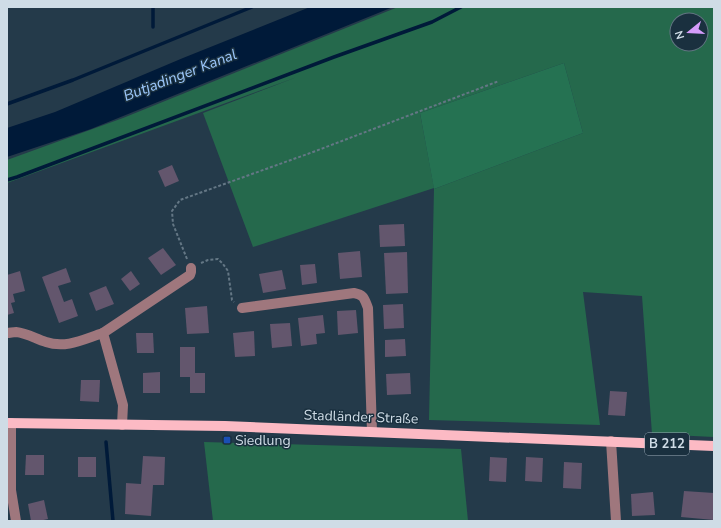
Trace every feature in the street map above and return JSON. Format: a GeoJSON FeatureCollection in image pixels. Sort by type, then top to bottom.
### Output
{"type":"FeatureCollection","features":[{"type":"Feature","properties":{"kind":"main road","name":"Stadländer Straße"},"geometry":{"type":"LineString","coordinates":[[9,423],[225,426],[714,446]]}},
{"type":"Feature","properties":{"kind":"street"},"geometry":{"type":"LineString","coordinates":[[7,333],[17,332],[60,345],[72,344],[103,333],[190,275],[191,268]]}},
{"type":"Feature","properties":{"kind":"street"},"geometry":{"type":"LineString","coordinates":[[242,308],[354,292],[361,294],[365,299],[368,308],[372,432]]}},
{"type":"Feature","properties":{"kind":"street"},"geometry":{"type":"LineString","coordinates":[[103,333],[123,405],[122,425]]}},
{"type":"Feature","properties":{"kind":"street"},"geometry":{"type":"LineString","coordinates":[[9,423],[11,490],[16,521]]}},
{"type":"Feature","properties":{"kind":"street"},"geometry":{"type":"LineString","coordinates":[[611,441],[616,521]]}},
{"type":"Feature","properties":{"kind":"path"},"geometry":{"type":"LineString","coordinates":[[242,308],[232,300],[228,271],[218,259],[208,260],[191,268],[173,224],[172,211],[180,200],[313,152],[499,81]]}},
{"type":"Feature","properties":{"kind":"green space"},"geometry":{"type":"Polygon","coordinates":[[[398,7],[714,7],[714,437],[652,434],[642,296],[583,292],[600,425],[429,420],[434,189],[583,133],[564,63],[420,113],[434,188],[253,247],[203,113],[297,77],[7,183],[7,160],[123,118],[398,7]]]}},
{"type":"Feature","properties":{"kind":"green space"},"geometry":{"type":"Polygon","coordinates":[[[564,63],[583,133],[434,189],[420,113],[564,63]]]}},
{"type":"Feature","properties":{"kind":"green space"},"geometry":{"type":"Polygon","coordinates":[[[204,442],[461,449],[468,521],[213,521],[204,442]]]}},
{"type":"Feature","properties":{"kind":"water","name":"Butjadinger Kanal"},"geometry":{"type":"Polygon","coordinates":[[[310,7],[393,7],[91,129],[7,157],[7,128],[55,112],[310,7]]]}},
{"type":"Feature","properties":{"kind":"building"},"geometry":{"type":"Polygon","coordinates":[[[172,165],[179,181],[165,187],[158,171],[172,165]]]}},
{"type":"Feature","properties":{"kind":"building"},"geometry":{"type":"Polygon","coordinates":[[[404,224],[405,246],[380,247],[379,225],[404,224]]]}},
{"type":"Feature","properties":{"kind":"building"},"geometry":{"type":"Polygon","coordinates":[[[163,248],[176,265],[161,275],[148,258],[163,248]]]}},
{"type":"Feature","properties":{"kind":"building"},"geometry":{"type":"Polygon","coordinates":[[[360,251],[362,277],[340,279],[338,253],[360,251]]]}},
{"type":"Feature","properties":{"kind":"building"},"geometry":{"type":"Polygon","coordinates":[[[407,252],[408,293],[386,294],[384,253],[407,252]]]}},
{"type":"Feature","properties":{"kind":"building"},"geometry":{"type":"Polygon","coordinates":[[[315,264],[317,283],[302,285],[300,265],[315,264]]]}},
{"type":"Feature","properties":{"kind":"building"},"geometry":{"type":"Polygon","coordinates":[[[66,268],[71,282],[58,286],[64,302],[72,299],[78,316],[59,323],[42,277],[66,268]]]}},
{"type":"Feature","properties":{"kind":"building"},"geometry":{"type":"Polygon","coordinates":[[[282,270],[286,289],[263,293],[259,274],[282,270]]]}},
{"type":"Feature","properties":{"kind":"building"},"geometry":{"type":"Polygon","coordinates":[[[20,271],[25,291],[13,294],[15,302],[11,303],[14,313],[7,315],[7,275],[20,271]]]}},
{"type":"Feature","properties":{"kind":"building"},"geometry":{"type":"Polygon","coordinates":[[[131,271],[140,284],[130,291],[121,279],[131,271]]]}},
{"type":"Feature","properties":{"kind":"building"},"geometry":{"type":"Polygon","coordinates":[[[106,286],[114,304],[96,311],[89,293],[106,286]]]}},
{"type":"Feature","properties":{"kind":"building"},"geometry":{"type":"Polygon","coordinates":[[[403,304],[404,328],[384,329],[383,305],[403,304]]]}},
{"type":"Feature","properties":{"kind":"building"},"geometry":{"type":"Polygon","coordinates":[[[207,306],[209,333],[187,334],[185,308],[207,306]]]}},
{"type":"Feature","properties":{"kind":"building"},"geometry":{"type":"Polygon","coordinates":[[[356,310],[358,333],[338,335],[337,311],[356,310]]]}},
{"type":"Feature","properties":{"kind":"building"},"geometry":{"type":"Polygon","coordinates":[[[323,315],[325,333],[316,334],[317,344],[301,346],[298,318],[323,315]]]}},
{"type":"Feature","properties":{"kind":"building"},"geometry":{"type":"Polygon","coordinates":[[[290,323],[292,346],[272,348],[270,324],[290,323]]]}},
{"type":"Feature","properties":{"kind":"building"},"geometry":{"type":"Polygon","coordinates":[[[254,331],[255,356],[235,357],[233,333],[254,331]]]}},
{"type":"Feature","properties":{"kind":"building"},"geometry":{"type":"Polygon","coordinates":[[[136,333],[153,333],[154,353],[137,353],[136,333]]]}},
{"type":"Feature","properties":{"kind":"building"},"geometry":{"type":"Polygon","coordinates":[[[405,339],[406,356],[385,357],[385,340],[405,339]]]}},
{"type":"Feature","properties":{"kind":"building"},"geometry":{"type":"Polygon","coordinates":[[[180,347],[195,347],[195,373],[205,373],[205,393],[190,393],[190,377],[180,377],[180,347]]]}},
{"type":"Feature","properties":{"kind":"building"},"geometry":{"type":"Polygon","coordinates":[[[160,372],[160,393],[143,393],[143,373],[160,372]]]}},
{"type":"Feature","properties":{"kind":"building"},"geometry":{"type":"Polygon","coordinates":[[[410,373],[411,394],[387,395],[386,374],[410,373]]]}},
{"type":"Feature","properties":{"kind":"building"},"geometry":{"type":"Polygon","coordinates":[[[81,380],[100,380],[99,402],[80,401],[81,380]]]}},
{"type":"Feature","properties":{"kind":"building"},"geometry":{"type":"Polygon","coordinates":[[[610,391],[627,392],[625,416],[608,415],[610,391]]]}},
{"type":"Feature","properties":{"kind":"building"},"geometry":{"type":"Polygon","coordinates":[[[26,455],[44,455],[44,475],[25,475],[26,455]]]}},
{"type":"Feature","properties":{"kind":"building"},"geometry":{"type":"Polygon","coordinates":[[[143,456],[165,457],[164,485],[153,485],[151,516],[125,514],[126,483],[141,484],[143,456]]]}},
{"type":"Feature","properties":{"kind":"building"},"geometry":{"type":"Polygon","coordinates":[[[78,457],[96,457],[96,477],[78,477],[78,457]]]}},
{"type":"Feature","properties":{"kind":"building"},"geometry":{"type":"Polygon","coordinates":[[[490,457],[507,458],[506,482],[489,481],[490,457]]]}},
{"type":"Feature","properties":{"kind":"building"},"geometry":{"type":"Polygon","coordinates":[[[526,457],[543,458],[542,482],[525,481],[526,457]]]}},
{"type":"Feature","properties":{"kind":"building"},"geometry":{"type":"Polygon","coordinates":[[[564,462],[582,463],[581,489],[563,488],[564,462]]]}},
{"type":"Feature","properties":{"kind":"building"},"geometry":{"type":"Polygon","coordinates":[[[684,491],[714,493],[714,520],[681,517],[684,491]]]}},
{"type":"Feature","properties":{"kind":"building"},"geometry":{"type":"Polygon","coordinates":[[[653,492],[655,515],[632,516],[631,494],[653,492]]]}},
{"type":"Feature","properties":{"kind":"building"},"geometry":{"type":"Polygon","coordinates":[[[44,500],[48,519],[31,521],[28,504],[44,500]]]}},
{"type":"Feature","properties":{"kind":"waterway"},"geometry":{"type":"LineString","coordinates":[[153,7],[153,27]]}},
{"type":"Feature","properties":{"kind":"waterway"},"geometry":{"type":"LineString","coordinates":[[7,104],[73,80],[252,7]]}},
{"type":"Feature","properties":{"kind":"waterway"},"geometry":{"type":"LineString","coordinates":[[7,180],[334,57],[432,22],[461,7]]}},
{"type":"Feature","properties":{"kind":"waterway"},"geometry":{"type":"LineString","coordinates":[[106,442],[113,521]]}},
{"type":"Feature","properties":{"kind":"place","name":"Siedlung"},"geometry":{"type":"Point","coordinates":[227,440]}}]}
